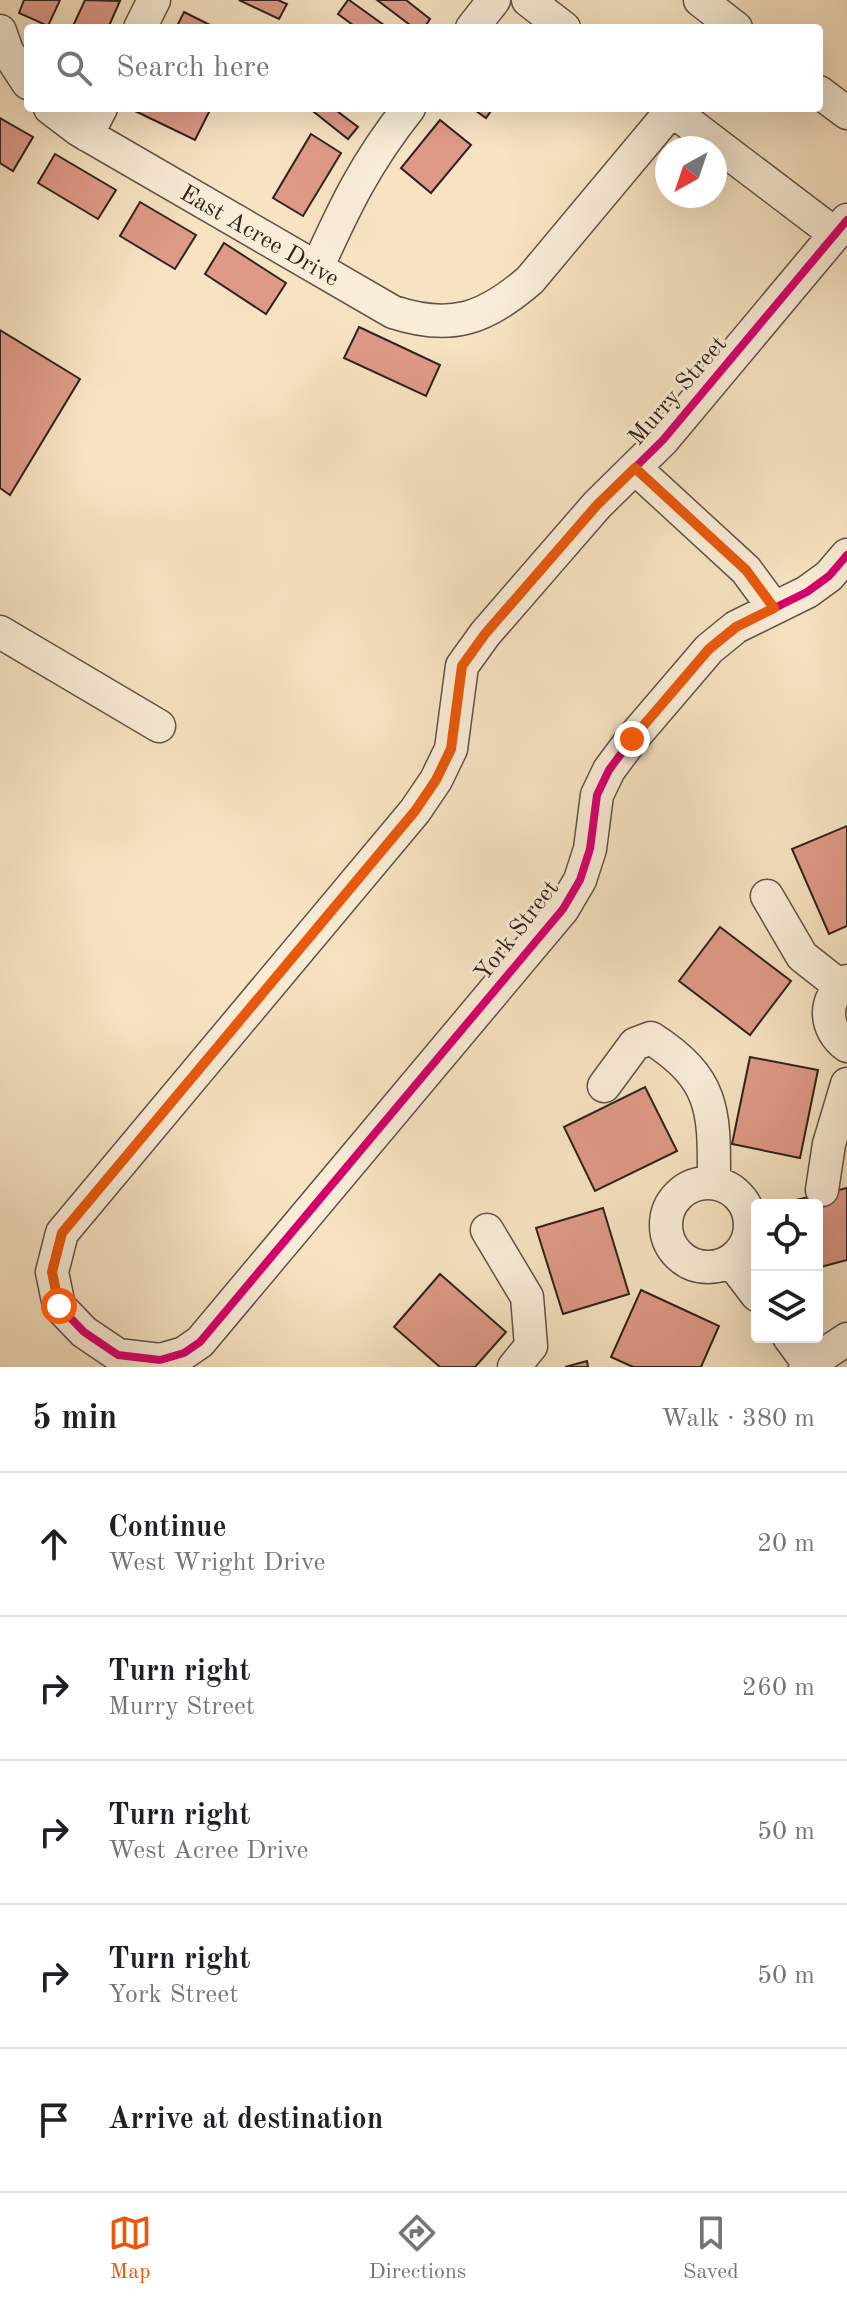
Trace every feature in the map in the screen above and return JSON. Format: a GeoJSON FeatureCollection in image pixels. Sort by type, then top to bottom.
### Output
{"type":"FeatureCollection","features":[{"type":"Feature","properties":{"kind":"street"},"geometry":{"type":"LineString","coordinates":[[142,24],[154,0]]}},
{"type":"Feature","properties":{"kind":"street"},"geometry":{"type":"LineString","coordinates":[[475,24],[494,0]]}},
{"type":"Feature","properties":{"kind":"street"},"geometry":{"type":"LineString","coordinates":[[528,0],[559,24]]}},
{"type":"Feature","properties":{"kind":"street"},"geometry":{"type":"LineString","coordinates":[[700,0],[731,24]]}},
{"type":"Feature","properties":{"kind":"street"},"geometry":{"type":"LineString","coordinates":[[4,41],[24,76]]}},
{"type":"Feature","properties":{"kind":"street","name":"East Acree Drive"},"geometry":{"type":"LineString","coordinates":[[64,112],[94,121],[317,268],[393,312],[420,320],[452,322],[482,314],[508,299],[530,280],[668,112]]}},
{"type":"Feature","properties":{"kind":"street"},"geometry":{"type":"LineString","coordinates":[[317,268],[369,161],[406,112]]}},
{"type":"Feature","properties":{"kind":"street"},"geometry":{"type":"LineString","coordinates":[[674,112],[841,227]]}},
{"type":"Feature","properties":{"kind":"street","name":"Murry Street"},"geometry":{"type":"LineString","coordinates":[[200,1342],[184,1353],[160,1360],[118,1355],[84,1332],[59,1306],[52,1272],[62,1233],[415,811],[436,780],[451,749],[462,666],[485,634],[597,505],[663,440],[841,227]]}},
{"type":"Feature","properties":{"kind":"street"},"geometry":{"type":"LineString","coordinates":[[635,468],[746,570],[774,608]]}},
{"type":"Feature","properties":{"kind":"street","name":"York Street"},"geometry":{"type":"LineString","coordinates":[[200,1342],[563,909],[580,880],[590,849],[597,795],[609,770],[632,739],[709,649],[736,627],[818,584],[847,555]]}},
{"type":"Feature","properties":{"kind":"street"},"geometry":{"type":"LineString","coordinates":[[0,632],[159,726]]}},
{"type":"Feature","properties":{"kind":"street"},"geometry":{"type":"LineString","coordinates":[[767,896],[802,956],[843,984],[829,1006],[828,1018],[831,1029],[847,1046]]}},
{"type":"Feature","properties":{"kind":"street"},"geometry":{"type":"LineString","coordinates":[[604,1086],[635,1044],[651,1038],[676,1054],[698,1079],[712,1109],[714,1183]]}},
{"type":"Feature","properties":{"kind":"street"},"geometry":{"type":"LineString","coordinates":[[822,1190],[829,1144],[847,1084]]}},
{"type":"Feature","properties":{"kind":"street"},"geometry":{"type":"LineString","coordinates":[[714,1183],[728,1187],[739,1196],[747,1209],[750,1223],[748,1238],[742,1251],[731,1261],[719,1266],[692,1264],[681,1257],[667,1235],[669,1209],[685,1189],[714,1183]]}},
{"type":"Feature","properties":{"kind":"street"},"geometry":{"type":"LineString","coordinates":[[487,1230],[527,1297],[531,1346],[514,1367]]}},
{"type":"Feature","properties":{"kind":"street"},"geometry":{"type":"LineString","coordinates":[[731,1261],[751,1287]]}},
{"type":"Feature","properties":{"kind":"street"},"geometry":{"type":"LineString","coordinates":[[793,1343],[807,1366],[847,1339]]}},
{"type":"Feature","properties":{"kind":"building"},"geometry":{"type":"Polygon","coordinates":[[[24,0],[60,0],[49,24],[19,13],[24,0]]]}},
{"type":"Feature","properties":{"kind":"building"},"geometry":{"type":"Polygon","coordinates":[[[85,0],[120,1],[110,24],[74,24],[85,0]]]}},
{"type":"Feature","properties":{"kind":"building"},"geometry":{"type":"Polygon","coordinates":[[[239,0],[278,0],[287,4],[279,19],[239,0]]]}},
{"type":"Feature","properties":{"kind":"building"},"geometry":{"type":"Polygon","coordinates":[[[348,0],[382,24],[352,24],[338,14],[348,0]]]}},
{"type":"Feature","properties":{"kind":"building"},"geometry":{"type":"Polygon","coordinates":[[[377,0],[406,0],[430,19],[427,24],[409,24],[377,0]]]}},
{"type":"Feature","properties":{"kind":"building"},"geometry":{"type":"Polygon","coordinates":[[[184,12],[208,24],[178,24],[184,12]]]}},
{"type":"Feature","properties":{"kind":"building"},"geometry":{"type":"Polygon","coordinates":[[[137,112],[209,112],[195,140],[137,112]]]}},
{"type":"Feature","properties":{"kind":"building"},"geometry":{"type":"Polygon","coordinates":[[[314,112],[338,112],[358,127],[348,139],[314,112]]]}},
{"type":"Feature","properties":{"kind":"building"},"geometry":{"type":"Polygon","coordinates":[[[0,118],[33,137],[13,171],[0,163],[0,118]]]}},
{"type":"Feature","properties":{"kind":"building"},"geometry":{"type":"Polygon","coordinates":[[[440,120],[471,145],[431,193],[401,168],[440,120]]]}},
{"type":"Feature","properties":{"kind":"building"},"geometry":{"type":"Polygon","coordinates":[[[311,134],[341,153],[303,216],[273,198],[311,134]]]}},
{"type":"Feature","properties":{"kind":"building"},"geometry":{"type":"Polygon","coordinates":[[[55,154],[116,190],[98,219],[38,183],[55,154]]]}},
{"type":"Feature","properties":{"kind":"building"},"geometry":{"type":"Polygon","coordinates":[[[140,202],[196,235],[175,269],[120,236],[140,202]]]}},
{"type":"Feature","properties":{"kind":"building"},"geometry":{"type":"Polygon","coordinates":[[[224,243],[286,283],[266,314],[205,274],[224,243]]]}},
{"type":"Feature","properties":{"kind":"building"},"geometry":{"type":"Polygon","coordinates":[[[359,327],[440,365],[426,396],[344,358],[359,327]]]}},
{"type":"Feature","properties":{"kind":"building"},"geometry":{"type":"Polygon","coordinates":[[[0,330],[80,379],[10,495],[0,488],[0,330]]]}},
{"type":"Feature","properties":{"kind":"building"},"geometry":{"type":"Polygon","coordinates":[[[847,826],[847,926],[829,934],[792,849],[847,826]]]}},
{"type":"Feature","properties":{"kind":"building"},"geometry":{"type":"Polygon","coordinates":[[[720,927],[791,981],[750,1035],[679,981],[720,927]]]}},
{"type":"Feature","properties":{"kind":"building"},"geometry":{"type":"Polygon","coordinates":[[[750,1057],[818,1070],[800,1158],[732,1144],[750,1057]]]}},
{"type":"Feature","properties":{"kind":"building"},"geometry":{"type":"Polygon","coordinates":[[[645,1087],[677,1151],[595,1191],[564,1127],[645,1087]]]}},
{"type":"Feature","properties":{"kind":"building"},"geometry":{"type":"Polygon","coordinates":[[[847,1188],[847,1260],[823,1266],[823,1199],[800,1199],[847,1188]]]}},
{"type":"Feature","properties":{"kind":"building"},"geometry":{"type":"Polygon","coordinates":[[[603,1208],[629,1294],[563,1314],[536,1228],[603,1208]]]}},
{"type":"Feature","properties":{"kind":"building"},"geometry":{"type":"Polygon","coordinates":[[[440,1274],[506,1332],[475,1367],[440,1367],[394,1327],[440,1274]]]}},
{"type":"Feature","properties":{"kind":"building"},"geometry":{"type":"Polygon","coordinates":[[[641,1290],[719,1326],[701,1367],[633,1367],[611,1357],[641,1290]]]}},
{"type":"Feature","properties":{"kind":"building"},"geometry":{"type":"Polygon","coordinates":[[[587,1361],[588,1367],[565,1367],[587,1361]]]}},
{"type":"Feature","properties":{"kind":"cycle path"},"geometry":{"type":"LineString","coordinates":[[847,220],[663,440],[597,505],[485,634],[462,666],[451,749],[436,780],[415,811],[62,1233],[52,1272],[59,1306],[84,1332],[118,1355],[160,1360],[184,1353],[200,1342],[563,909],[580,880],[590,849],[597,795],[609,770],[632,739],[709,649],[736,627],[807,592],[829,576],[847,555]]}},
{"type":"Feature","properties":{"kind":"route"},"geometry":{"type":"LineString","coordinates":[[59,1306],[52,1272],[62,1233],[415,811],[436,780],[451,749],[462,666],[485,634],[597,505],[635,468],[746,570],[774,608],[736,627],[709,649],[632,739]]}}]}
